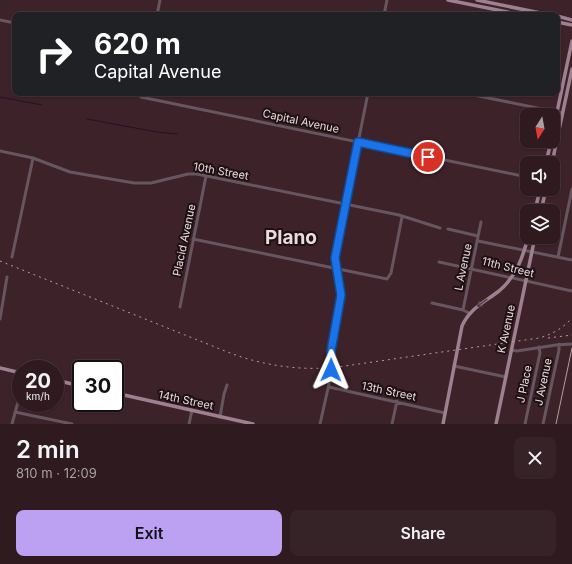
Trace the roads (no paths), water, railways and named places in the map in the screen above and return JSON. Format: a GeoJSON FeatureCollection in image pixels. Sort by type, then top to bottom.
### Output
{"type":"FeatureCollection","features":[{"type":"Feature","properties":{"kind":"main road"},"geometry":{"type":"LineString","coordinates":[[448,0],[509,12]]}},
{"type":"Feature","properties":{"kind":"main road"},"geometry":{"type":"LineString","coordinates":[[480,6],[479,0],[530,12]]}},
{"type":"Feature","properties":{"kind":"main road"},"geometry":{"type":"LineString","coordinates":[[507,6],[509,12]]}},
{"type":"Feature","properties":{"kind":"main road"},"geometry":{"type":"LineString","coordinates":[[560,17],[572,20]]}},
{"type":"Feature","properties":{"kind":"main road"},"geometry":{"type":"LineString","coordinates":[[560,23],[572,25]]}},
{"type":"Feature","properties":{"kind":"main road"},"geometry":{"type":"LineString","coordinates":[[558,108],[572,41]]}},
{"type":"Feature","properties":{"kind":"main road"},"geometry":{"type":"LineString","coordinates":[[553,156],[572,71],[566,71]]}},
{"type":"Feature","properties":{"kind":"main road"},"geometry":{"type":"LineString","coordinates":[[442,424],[461,330],[469,313],[499,291],[511,278],[518,267],[526,244]]}},
{"type":"Feature","properties":{"kind":"main road","name":"K Avenue"},"geometry":{"type":"LineString","coordinates":[[496,424],[533,244]]}},
{"type":"Feature","properties":{"kind":"main road"},"geometry":{"type":"LineString","coordinates":[[0,368],[12,371]]}},
{"type":"Feature","properties":{"kind":"main road","name":"14th Street"},"geometry":{"type":"LineString","coordinates":[[124,396],[253,424]]}},
{"type":"Feature","properties":{"kind":"street"},"geometry":{"type":"LineString","coordinates":[[158,12],[160,0]]}},
{"type":"Feature","properties":{"kind":"street"},"geometry":{"type":"LineString","coordinates":[[385,12],[388,0]]}},
{"type":"Feature","properties":{"kind":"street"},"geometry":{"type":"LineString","coordinates":[[0,20],[12,22]]}},
{"type":"Feature","properties":{"kind":"street","name":"Capital Avenue"},"geometry":{"type":"LineString","coordinates":[[146,96],[520,176]]}},
{"type":"Feature","properties":{"kind":"street"},"geometry":{"type":"LineString","coordinates":[[320,424],[331,375],[331,351],[341,295],[335,258],[367,96]]}},
{"type":"Feature","properties":{"kind":"street"},"geometry":{"type":"LineString","coordinates":[[479,96],[537,108]]}},
{"type":"Feature","properties":{"kind":"street","name":"10th Street"},"geometry":{"type":"LineString","coordinates":[[0,151],[33,158],[70,172],[134,183],[151,182],[188,174],[206,176],[399,215],[440,228]]}},
{"type":"Feature","properties":{"kind":"street"},"geometry":{"type":"LineString","coordinates":[[12,257],[33,158]]}},
{"type":"Feature","properties":{"kind":"street","name":"Placid Avenue"},"geometry":{"type":"LineString","coordinates":[[180,307],[206,176]]}},
{"type":"Feature","properties":{"kind":"street"},"geometry":{"type":"LineString","coordinates":[[558,257],[572,189]]}},
{"type":"Feature","properties":{"kind":"street"},"geometry":{"type":"LineString","coordinates":[[193,239],[387,279],[391,273],[402,217]]}},
{"type":"Feature","properties":{"kind":"street","name":"L Avenue"},"geometry":{"type":"LineString","coordinates":[[463,310],[481,222]]}},
{"type":"Feature","properties":{"kind":"street"},"geometry":{"type":"LineString","coordinates":[[448,229],[478,236]]}},
{"type":"Feature","properties":{"kind":"street"},"geometry":{"type":"LineString","coordinates":[[478,241],[572,260]]}},
{"type":"Feature","properties":{"kind":"street","name":"11th Street"},"geometry":{"type":"LineString","coordinates":[[439,262],[572,291]]}},
{"type":"Feature","properties":{"kind":"street"},"geometry":{"type":"LineString","coordinates":[[0,319],[7,277]]}},
{"type":"Feature","properties":{"kind":"street"},"geometry":{"type":"LineString","coordinates":[[432,303],[463,310],[469,313]]}},
{"type":"Feature","properties":{"kind":"street"},"geometry":{"type":"LineString","coordinates":[[511,350],[517,351],[559,344],[572,344]]}},
{"type":"Feature","properties":{"kind":"street","name":"J Avenue"},"geometry":{"type":"LineString","coordinates":[[543,424],[559,344]]}},
{"type":"Feature","properties":{"kind":"street","name":"J Place"},"geometry":{"type":"LineString","coordinates":[[525,424],[540,353],[539,347]]}},
{"type":"Feature","properties":{"kind":"street"},"geometry":{"type":"LineString","coordinates":[[454,366],[506,378]]}},
{"type":"Feature","properties":{"kind":"street"},"geometry":{"type":"LineString","coordinates":[[220,417],[227,386]]}},
{"type":"Feature","properties":{"kind":"street","name":"13th Street"},"geometry":{"type":"LineString","coordinates":[[329,387],[445,412]]}},
{"type":"Feature","properties":{"kind":"street"},"geometry":{"type":"LineString","coordinates":[[392,424],[397,402]]}},
{"type":"Feature","properties":{"kind":"street"},"geometry":{"type":"LineString","coordinates":[[189,424],[192,410]]}},
{"type":"Feature","properties":{"kind":"street"},"geometry":{"type":"LineString","coordinates":[[12,424],[15,412],[72,424]]}},
{"type":"Feature","properties":{"kind":"waterway"},"geometry":{"type":"LineString","coordinates":[[0,97],[42,105]]}},
{"type":"Feature","properties":{"kind":"waterway"},"geometry":{"type":"LineString","coordinates":[[87,119],[157,132],[177,134]]}},
{"type":"Feature","properties":{"kind":"tram line"},"geometry":{"type":"LineString","coordinates":[[556,424],[572,348]]}},
{"type":"Feature","properties":{"kind":"railway"},"geometry":{"type":"LineString","coordinates":[[0,261],[230,353],[256,361],[297,368],[338,367],[539,338],[549,335],[565,325],[572,318]]}},
{"type":"Feature","properties":{"kind":"railway"},"geometry":{"type":"LineString","coordinates":[[548,338],[572,335]]}},
{"type":"Feature","properties":{"kind":"district","name":"Plano"},"geometry":{"type":"Point","coordinates":[291,237]}}]}
